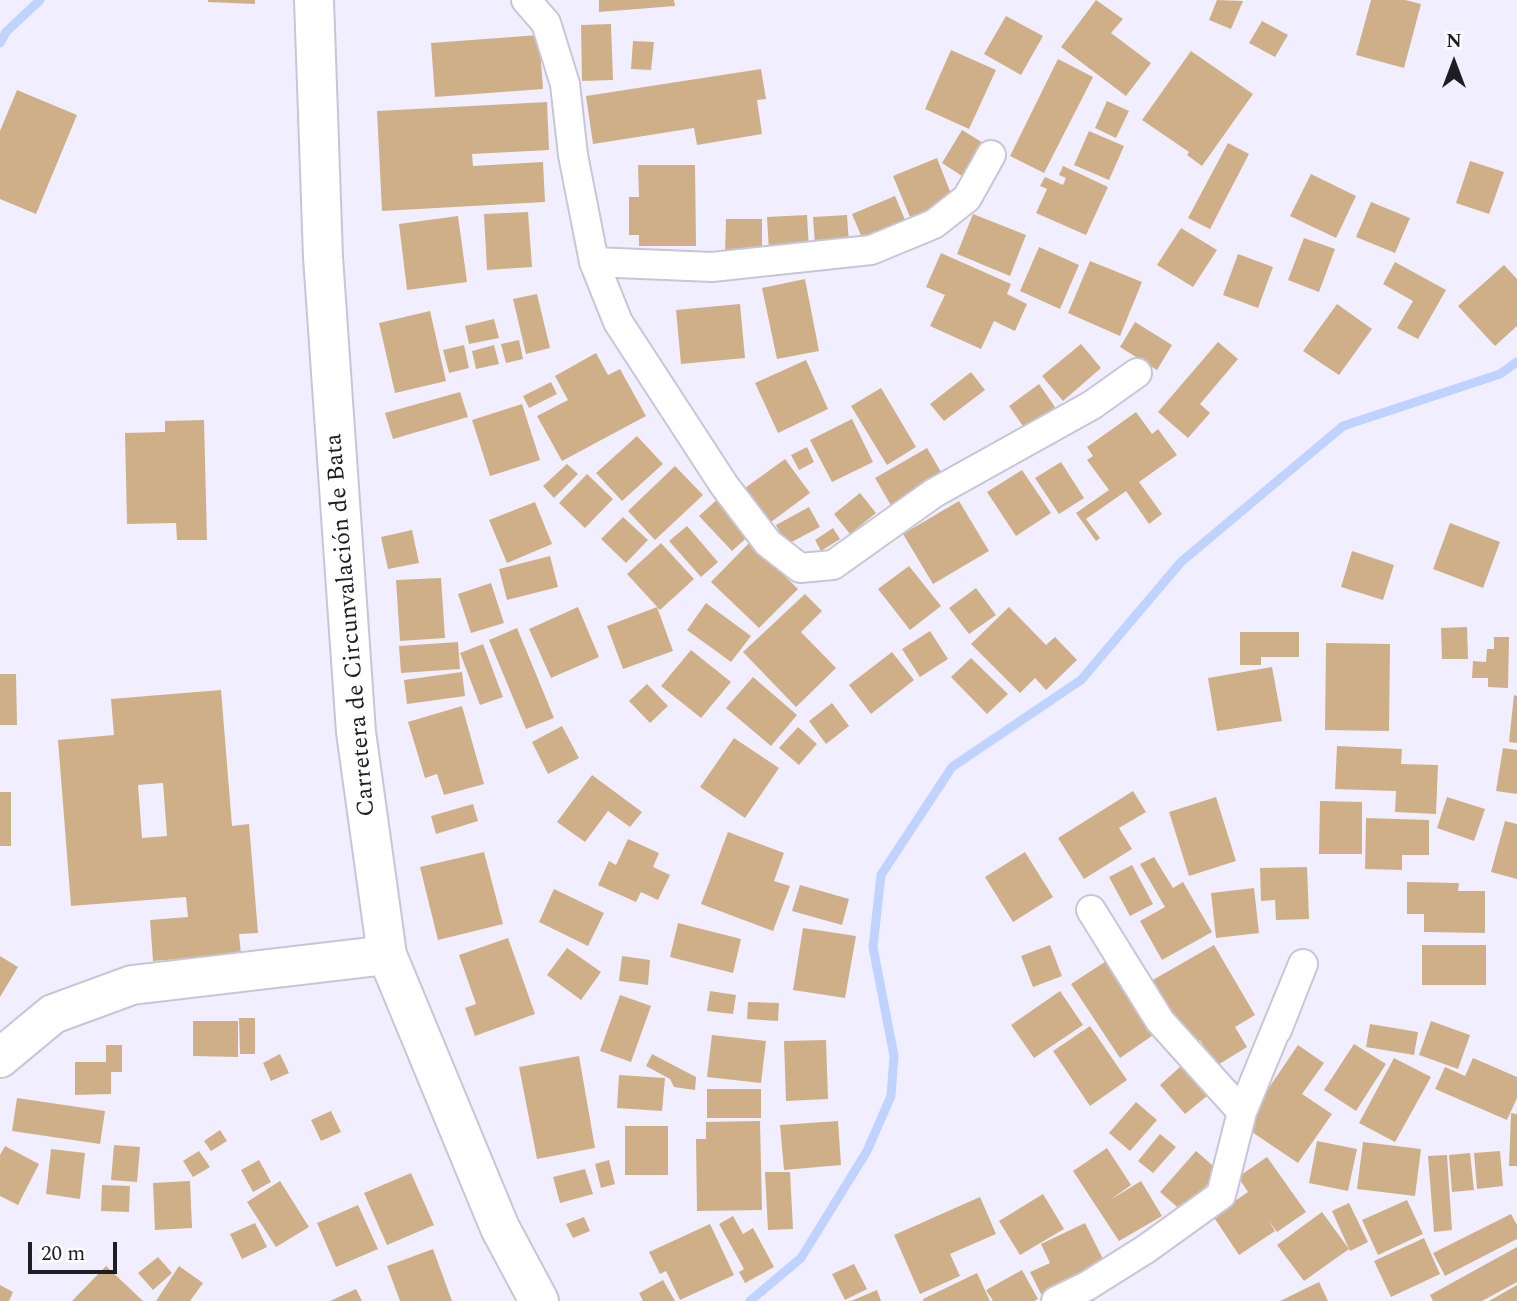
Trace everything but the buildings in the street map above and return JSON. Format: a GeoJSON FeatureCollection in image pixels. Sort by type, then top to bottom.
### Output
{"type":"FeatureCollection","features":[{"type":"Feature","properties":{"kind":"main road","name":"Carretera de Circunvalación de Bata"},"geometry":{"type":"LineString","coordinates":[[314,0],[323,257],[355,718],[387,955],[500,1228],[538,1301]]}},
{"type":"Feature","properties":{"kind":"main road"},"geometry":{"type":"LineString","coordinates":[[0,1058],[53,1014],[132,985],[387,955]]}},
{"type":"Feature","properties":{"kind":"street"},"geometry":{"type":"LineString","coordinates":[[526,0],[546,23],[565,83],[573,155],[594,262],[618,322],[724,485],[768,543],[800,568],[833,565],[934,493],[1092,405],[1137,373]]}},
{"type":"Feature","properties":{"kind":"street"},"geometry":{"type":"LineString","coordinates":[[594,262],[712,267],[871,250],[934,224],[967,198],[991,155]]}},
{"type":"Feature","properties":{"kind":"street"},"geometry":{"type":"LineString","coordinates":[[1091,910],[1153,1012],[1242,1112]]}},
{"type":"Feature","properties":{"kind":"street"},"geometry":{"type":"LineString","coordinates":[[1056,1301],[1087,1286],[1146,1249],[1221,1195],[1242,1112],[1303,964],[1277,1030]]}},
{"type":"Feature","properties":{"kind":"waterway"},"geometry":{"type":"LineString","coordinates":[[0,43],[6,32],[40,0]]}},
{"type":"Feature","properties":{"kind":"waterway"},"geometry":{"type":"LineString","coordinates":[[750,1301],[801,1258],[867,1151],[891,1096],[894,1056],[873,947],[881,875],[952,767],[1081,680],[1181,562],[1343,426],[1500,374],[1517,362]]}}]}
